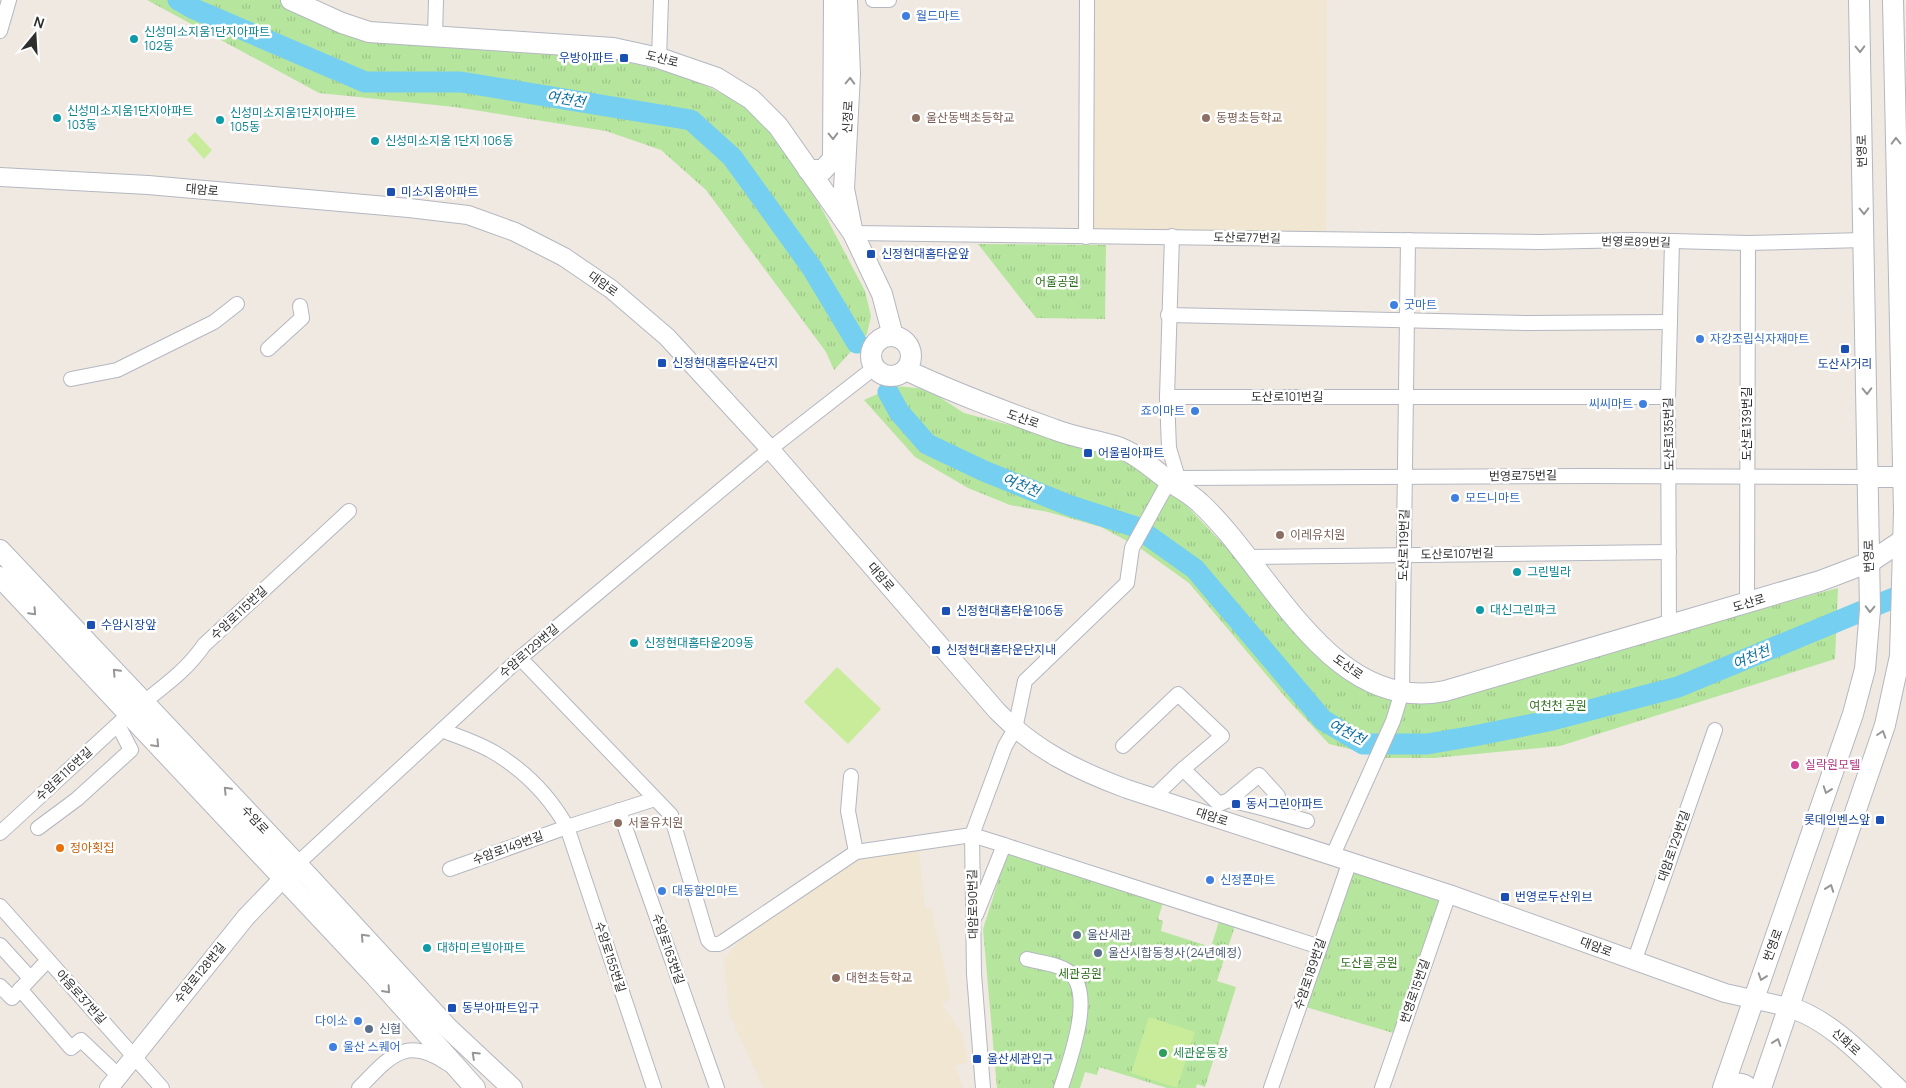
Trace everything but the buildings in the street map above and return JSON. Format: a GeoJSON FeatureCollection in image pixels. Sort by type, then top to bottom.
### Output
{"type":"FeatureCollection","features":[{"type":"Feature","properties":{"kind":"main road","name":"도산로"},"geometry":{"type":"LineString","coordinates":[[291,0],[342,23],[369,32],[613,48],[659,58],[717,78],[750,99],[778,126],[853,233],[882,294],[893,336]]}},
{"type":"Feature","properties":{"kind":"main road","name":"신정로"},"geometry":{"type":"LineString","coordinates":[[828,199],[833,169],[832,70],[834,0]]}},
{"type":"Feature","properties":{"kind":"main road","name":"신정로"},"geometry":{"type":"LineString","coordinates":[[847,0],[850,74],[844,189],[853,233]]}},
{"type":"Feature","properties":{"kind":"main road","name":"번영로"},"geometry":{"type":"LineString","coordinates":[[1725,1088],[1853,714],[1865,669],[1868,642],[1870,568],[1859,0]]}},
{"type":"Feature","properties":{"kind":"main road"},"geometry":{"type":"LineString","coordinates":[[1761,1088],[1885,725],[1894,693],[1901,639],[1905,539],[1901,170],[1893,0]]}},
{"type":"Feature","properties":{"kind":"main road"},"geometry":{"type":"LineString","coordinates":[[808,170],[823,170],[833,159]]}},
{"type":"Feature","properties":{"kind":"main road"},"geometry":{"type":"LineString","coordinates":[[893,336],[906,343],[910,352],[910,363],[906,370],[891,376],[880,373],[868,373],[871,352],[875,344],[881,339],[893,336]]}},
{"type":"Feature","properties":{"kind":"main road","name":"도산로"},"geometry":{"type":"LineString","coordinates":[[906,370],[984,406],[1060,432],[1117,447],[1173,479],[1200,503],[1323,649],[1352,672],[1376,685],[1402,692],[1424,694],[1445,691],[1870,568],[1905,539]]}},
{"type":"Feature","properties":{"kind":"main road"},"geometry":{"type":"LineString","coordinates":[[1869,477],[1903,477]]}},
{"type":"Feature","properties":{"kind":"main road","name":"수암로"},"geometry":{"type":"LineString","coordinates":[[0,550],[297,864],[454,1034],[512,1088]]}},
{"type":"Feature","properties":{"kind":"main road","name":"수암로"},"geometry":{"type":"LineString","coordinates":[[4,588],[123,720],[282,878],[376,977],[470,1082]]}},
{"type":"Feature","properties":{"kind":"main road","name":"신화로"},"geometry":{"type":"LineString","coordinates":[[1788,1008],[1810,1014],[1827,1025],[1897,1088]]}},
{"type":"Feature","properties":{"kind":"main road"},"geometry":{"type":"LineString","coordinates":[[1725,1088],[1736,1084],[1744,1084],[1749,1088]]}},
{"type":"Feature","properties":{"kind":"street"},"geometry":{"type":"LineString","coordinates":[[0,31],[9,0]]}},
{"type":"Feature","properties":{"kind":"street"},"geometry":{"type":"LineString","coordinates":[[435,36],[436,0]]}},
{"type":"Feature","properties":{"kind":"street"},"geometry":{"type":"LineString","coordinates":[[659,58],[661,0]]}},
{"type":"Feature","properties":{"kind":"street"},"geometry":{"type":"LineString","coordinates":[[873,0],[890,0]]}},
{"type":"Feature","properties":{"kind":"street"},"geometry":{"type":"LineString","coordinates":[[1086,0],[1086,237]]}},
{"type":"Feature","properties":{"kind":"street","name":"대암로"},"geometry":{"type":"LineString","coordinates":[[0,177],[148,185],[409,208],[468,216],[515,232],[564,257],[611,289],[668,337],[770,449],[996,711],[1015,729],[1047,753],[1083,772],[1153,798],[1449,894],[1634,962],[1725,993],[1788,1008]]}},
{"type":"Feature","properties":{"kind":"street","name":"도산로77번길"},"geometry":{"type":"LineString","coordinates":[[853,233],[1408,240]]}},
{"type":"Feature","properties":{"kind":"street"},"geometry":{"type":"LineString","coordinates":[[1172,236],[1168,315],[1167,397],[1169,448],[1173,479]]}},
{"type":"Feature","properties":{"kind":"street","name":"번영로89번길"},"geometry":{"type":"LineString","coordinates":[[1408,240],[1748,243],[1864,240]]}},
{"type":"Feature","properties":{"kind":"street","name":"도산로119번길"},"geometry":{"type":"LineString","coordinates":[[1333,855],[1393,721],[1402,692],[1408,240]]}},
{"type":"Feature","properties":{"kind":"street","name":"도산로135번길"},"geometry":{"type":"LineString","coordinates":[[1669,626],[1668,397],[1672,242]]}},
{"type":"Feature","properties":{"kind":"street","name":"도산로139번길"},"geometry":{"type":"LineString","coordinates":[[1747,604],[1748,243]]}},
{"type":"Feature","properties":{"kind":"street"},"geometry":{"type":"LineString","coordinates":[[71,379],[117,370],[214,322],[237,304]]}},
{"type":"Feature","properties":{"kind":"street"},"geometry":{"type":"LineString","coordinates":[[268,349],[302,318],[300,306]]}},
{"type":"Feature","properties":{"kind":"street"},"geometry":{"type":"LineString","coordinates":[[1168,315],[1555,323],[1670,322]]}},
{"type":"Feature","properties":{"kind":"street","name":"수암로129번길"},"geometry":{"type":"LineString","coordinates":[[297,864],[520,658],[770,449],[868,373]]}},
{"type":"Feature","properties":{"kind":"street","name":"도산로101번길"},"geometry":{"type":"LineString","coordinates":[[1167,397],[1406,398]]}},
{"type":"Feature","properties":{"kind":"street"},"geometry":{"type":"LineString","coordinates":[[1406,398],[1668,397]]}},
{"type":"Feature","properties":{"kind":"street","name":"번영로75번길"},"geometry":{"type":"LineString","coordinates":[[1173,479],[1869,477]]}},
{"type":"Feature","properties":{"kind":"street","name":"대암로90번길"},"geometry":{"type":"LineString","coordinates":[[983,1088],[974,974],[972,835],[1005,746],[1015,729],[1024,681],[1127,583],[1132,548],[1173,479]]}},
{"type":"Feature","properties":{"kind":"street","name":"수암로115번길"},"geometry":{"type":"LineString","coordinates":[[123,720],[194,660],[204,645],[349,511]]}},
{"type":"Feature","properties":{"kind":"street","name":"도산로107번길"},"geometry":{"type":"LineString","coordinates":[[1245,557],[1669,552]]}},
{"type":"Feature","properties":{"kind":"street"},"geometry":{"type":"LineString","coordinates":[[520,658],[671,815],[708,940],[712,944],[719,944],[724,941],[856,852],[972,835],[1320,947]]}},
{"type":"Feature","properties":{"kind":"street"},"geometry":{"type":"LineString","coordinates":[[1123,746],[1178,694],[1222,736],[1153,798]]}},
{"type":"Feature","properties":{"kind":"street"},"geometry":{"type":"LineString","coordinates":[[38,828],[77,799],[132,750],[123,720]]}},
{"type":"Feature","properties":{"kind":"street","name":"수암로116번길"},"geometry":{"type":"LineString","coordinates":[[0,833],[123,720]]}},
{"type":"Feature","properties":{"kind":"street","name":"수암로155번길"},"geometry":{"type":"LineString","coordinates":[[442,730],[494,752],[514,766],[552,802],[567,826],[654,1088]]}},
{"type":"Feature","properties":{"kind":"street","name":"대암로129번길"},"geometry":{"type":"LineString","coordinates":[[1634,962],[1714,730]]}},
{"type":"Feature","properties":{"kind":"street"},"geometry":{"type":"LineString","coordinates":[[1184,769],[1219,804],[1230,800],[1259,775],[1278,796],[1262,808]]}},
{"type":"Feature","properties":{"kind":"street"},"geometry":{"type":"LineString","coordinates":[[851,776],[848,811],[856,852]]}},
{"type":"Feature","properties":{"kind":"street"},"geometry":{"type":"LineString","coordinates":[[567,826],[655,799]]}},
{"type":"Feature","properties":{"kind":"street"},"geometry":{"type":"LineString","coordinates":[[1230,800],[1307,821]]}},
{"type":"Feature","properties":{"kind":"street","name":"수암로163번길"},"geometry":{"type":"LineString","coordinates":[[619,810],[717,1088]]}},
{"type":"Feature","properties":{"kind":"street","name":"수암로149번길"},"geometry":{"type":"LineString","coordinates":[[450,869],[567,826]]}},
{"type":"Feature","properties":{"kind":"street"},"geometry":{"type":"LineString","coordinates":[[974,920],[1004,845]]}},
{"type":"Feature","properties":{"kind":"street","name":"수암로189번길"},"geometry":{"type":"LineString","coordinates":[[1271,1088],[1350,861]]}},
{"type":"Feature","properties":{"kind":"street","name":"수암로128번길"},"geometry":{"type":"LineString","coordinates":[[114,1082],[246,917],[297,864]]}},
{"type":"Feature","properties":{"kind":"street","name":"번영로15번길"},"geometry":{"type":"LineString","coordinates":[[1382,1088],[1449,894]]}},
{"type":"Feature","properties":{"kind":"street","name":"야음로37번길"},"geometry":{"type":"LineString","coordinates":[[0,906],[162,1088]]}},
{"type":"Feature","properties":{"kind":"street"},"geometry":{"type":"LineString","coordinates":[[0,945],[30,978]]}},
{"type":"Feature","properties":{"kind":"street"},"geometry":{"type":"LineString","coordinates":[[1027,959],[1066,969],[1079,984],[1081,1010],[1074,1049],[1061,1088]]}},
{"type":"Feature","properties":{"kind":"street"},"geometry":{"type":"LineString","coordinates":[[0,986],[12,998],[48,960]]}},
{"type":"Feature","properties":{"kind":"street"},"geometry":{"type":"LineString","coordinates":[[20,989],[71,1048],[81,1040],[114,1082]]}},
{"type":"Feature","properties":{"kind":"street"},"geometry":{"type":"LineString","coordinates":[[359,1088],[389,1058],[409,1050],[433,1055],[470,1082]]}},
{"type":"Feature","properties":{"kind":"shaded area","name":"동평초등학교"},"geometry":{"type":"Polygon","coordinates":[[[1087,0],[1327,0],[1326,239],[1086,237],[1087,0]]]}},
{"type":"Feature","properties":{"kind":"shaded area","name":"대현초등학교"},"geometry":{"type":"Polygon","coordinates":[[[919,851],[925,908],[933,909],[934,922],[951,998],[942,1004],[962,1034],[968,1062],[955,1066],[963,1088],[763,1088],[729,1013],[724,959],[754,925],[862,858],[919,851]]]}},
{"type":"Feature","properties":{"kind":"green space"},"geometry":{"type":"Polygon","coordinates":[[[147,0],[281,0],[316,17],[602,56],[686,76],[737,101],[779,138],[823,211],[865,291],[871,316],[867,334],[834,370],[826,352],[706,190],[661,150],[606,131],[455,107],[319,93],[147,0]]]}},
{"type":"Feature","properties":{"kind":"green space"},"geometry":{"type":"Polygon","coordinates":[[[195,132],[212,150],[204,159],[187,140],[195,132]]]}},
{"type":"Feature","properties":{"kind":"green space","name":"어울공원"},"geometry":{"type":"Polygon","coordinates":[[[978,244],[1106,245],[1105,319],[1036,318],[978,244]]]}},
{"type":"Feature","properties":{"kind":"green space","name":"여천천 공원"},"geometry":{"type":"Polygon","coordinates":[[[895,386],[927,389],[964,413],[1086,445],[1144,469],[1187,506],[1289,614],[1391,696],[1757,610],[1838,588],[1835,659],[1560,746],[1434,758],[1386,758],[1329,744],[1286,698],[1189,583],[1140,548],[1101,527],[1048,512],[1010,505],[968,488],[915,457],[864,400],[895,386]]]}},
{"type":"Feature","properties":{"kind":"green space"},"geometry":{"type":"Polygon","coordinates":[[[837,667],[881,709],[848,744],[804,702],[837,667]]]}},
{"type":"Feature","properties":{"kind":"green space","name":"세관공원"},"geometry":{"type":"Polygon","coordinates":[[[1008,850],[1164,899],[1158,919],[1163,921],[1161,931],[1211,947],[1220,918],[1236,923],[1217,981],[1236,987],[1205,1087],[1197,1084],[1196,1088],[1167,1088],[1099,1067],[1097,1075],[1085,1072],[1080,1088],[997,1088],[983,929],[1008,850]]]}},
{"type":"Feature","properties":{"kind":"green space","name":"도산골 공원"},"geometry":{"type":"Polygon","coordinates":[[[1350,861],[1449,894],[1400,1035],[1299,1005],[1350,861]]]}},
{"type":"Feature","properties":{"kind":"green space","name":"세관운동장"},"geometry":{"type":"Polygon","coordinates":[[[1149,1017],[1195,1032],[1177,1088],[1131,1073],[1149,1017]]]}},
{"type":"Feature","properties":{"kind":"waterway","name":"여천천"},"geometry":{"type":"LineString","coordinates":[[178,0],[192,8],[365,82],[461,82],[691,120],[732,157],[812,268],[857,343]]}},
{"type":"Feature","properties":{"kind":"waterway","name":"여천천"},"geometry":{"type":"LineString","coordinates":[[888,392],[899,412],[927,444],[984,471],[1068,505],[1136,527],[1195,569],[1323,720],[1363,744],[1427,744],[1474,736],[1548,721],[1678,687],[1906,593]]}},
{"type":"Feature","properties":{"kind":"place","name":"월드마트"},"geometry":{"type":"Point","coordinates":[906,16]}},
{"type":"Feature","properties":{"kind":"place","name":"신성미소지움1단지아파트 102동"},"geometry":{"type":"Point","coordinates":[134,39]}},
{"type":"Feature","properties":{"kind":"place","name":"우방아파트"},"geometry":{"type":"Point","coordinates":[624,58]}},
{"type":"Feature","properties":{"kind":"place","name":"신성미소지움1단지아파트 103동"},"geometry":{"type":"Point","coordinates":[57,118]}},
{"type":"Feature","properties":{"kind":"place","name":"울산동백초등학교"},"geometry":{"type":"Point","coordinates":[916,118]}},
{"type":"Feature","properties":{"kind":"place","name":"동평초등학교"},"geometry":{"type":"Point","coordinates":[1206,118]}},
{"type":"Feature","properties":{"kind":"place","name":"신성미소지움1단지아파트 105동"},"geometry":{"type":"Point","coordinates":[220,120]}},
{"type":"Feature","properties":{"kind":"place","name":"신성미소지움 1단지 106동"},"geometry":{"type":"Point","coordinates":[375,141]}},
{"type":"Feature","properties":{"kind":"place","name":"미소지움아파트"},"geometry":{"type":"Point","coordinates":[391,192]}},
{"type":"Feature","properties":{"kind":"place","name":"신정현대홈타운앞"},"geometry":{"type":"Point","coordinates":[871,254]}},
{"type":"Feature","properties":{"kind":"place","name":"굿마트"},"geometry":{"type":"Point","coordinates":[1394,305]}},
{"type":"Feature","properties":{"kind":"place","name":"자강조립식자재마트"},"geometry":{"type":"Point","coordinates":[1700,339]}},
{"type":"Feature","properties":{"kind":"place","name":"도산사거리"},"geometry":{"type":"Point","coordinates":[1845,349]}},
{"type":"Feature","properties":{"kind":"place","name":"신정현대홈타운4단지"},"geometry":{"type":"Point","coordinates":[662,363]}},
{"type":"Feature","properties":{"kind":"place","name":"씨씨마트"},"geometry":{"type":"Point","coordinates":[1643,404]}},
{"type":"Feature","properties":{"kind":"place","name":"죠이마트"},"geometry":{"type":"Point","coordinates":[1195,411]}},
{"type":"Feature","properties":{"kind":"place","name":"어울림아파트"},"geometry":{"type":"Point","coordinates":[1088,453]}},
{"type":"Feature","properties":{"kind":"place","name":"모드니마트"},"geometry":{"type":"Point","coordinates":[1455,498]}},
{"type":"Feature","properties":{"kind":"place","name":"이레유치원"},"geometry":{"type":"Point","coordinates":[1280,535]}},
{"type":"Feature","properties":{"kind":"place","name":"그린빌라"},"geometry":{"type":"Point","coordinates":[1517,572]}},
{"type":"Feature","properties":{"kind":"place","name":"대신그린파크"},"geometry":{"type":"Point","coordinates":[1480,610]}},
{"type":"Feature","properties":{"kind":"place","name":"신정현대홈타운106동"},"geometry":{"type":"Point","coordinates":[946,611]}},
{"type":"Feature","properties":{"kind":"place","name":"수암시장앞"},"geometry":{"type":"Point","coordinates":[91,625]}},
{"type":"Feature","properties":{"kind":"place","name":"신정현대홈타운209동"},"geometry":{"type":"Point","coordinates":[634,643]}},
{"type":"Feature","properties":{"kind":"place","name":"신정현대홈타운단지내"},"geometry":{"type":"Point","coordinates":[936,650]}},
{"type":"Feature","properties":{"kind":"place","name":"실락원모텔"},"geometry":{"type":"Point","coordinates":[1795,765]}},
{"type":"Feature","properties":{"kind":"place","name":"동서그린아파트"},"geometry":{"type":"Point","coordinates":[1236,804]}},
{"type":"Feature","properties":{"kind":"place","name":"롯데인벤스앞"},"geometry":{"type":"Point","coordinates":[1880,820]}},
{"type":"Feature","properties":{"kind":"place","name":"서울유치원"},"geometry":{"type":"Point","coordinates":[618,823]}},
{"type":"Feature","properties":{"kind":"place","name":"정아횟집"},"geometry":{"type":"Point","coordinates":[60,848]}},
{"type":"Feature","properties":{"kind":"place","name":"신정폰마트"},"geometry":{"type":"Point","coordinates":[1210,880]}},
{"type":"Feature","properties":{"kind":"place","name":"대동할인마트"},"geometry":{"type":"Point","coordinates":[662,891]}},
{"type":"Feature","properties":{"kind":"place","name":"번영로두산위브"},"geometry":{"type":"Point","coordinates":[1505,897]}},
{"type":"Feature","properties":{"kind":"place","name":"울산세관"},"geometry":{"type":"Point","coordinates":[1077,935]}},
{"type":"Feature","properties":{"kind":"place","name":"대하미르빌아파트"},"geometry":{"type":"Point","coordinates":[427,948]}},
{"type":"Feature","properties":{"kind":"place","name":"울산시합동청사(24년예정)"},"geometry":{"type":"Point","coordinates":[1098,953]}},
{"type":"Feature","properties":{"kind":"place","name":"대현초등학교"},"geometry":{"type":"Point","coordinates":[836,978]}},
{"type":"Feature","properties":{"kind":"place","name":"동부아파트입구"},"geometry":{"type":"Point","coordinates":[452,1008]}},
{"type":"Feature","properties":{"kind":"place","name":"다이소"},"geometry":{"type":"Point","coordinates":[358,1021]}},
{"type":"Feature","properties":{"kind":"place","name":"신협"},"geometry":{"type":"Point","coordinates":[369,1029]}},
{"type":"Feature","properties":{"kind":"place","name":"울산 스퀘어"},"geometry":{"type":"Point","coordinates":[333,1047]}},
{"type":"Feature","properties":{"kind":"place","name":"세관운동장"},"geometry":{"type":"Point","coordinates":[1163,1053]}},
{"type":"Feature","properties":{"kind":"place","name":"울산세관입구"},"geometry":{"type":"Point","coordinates":[977,1059]}}]}
